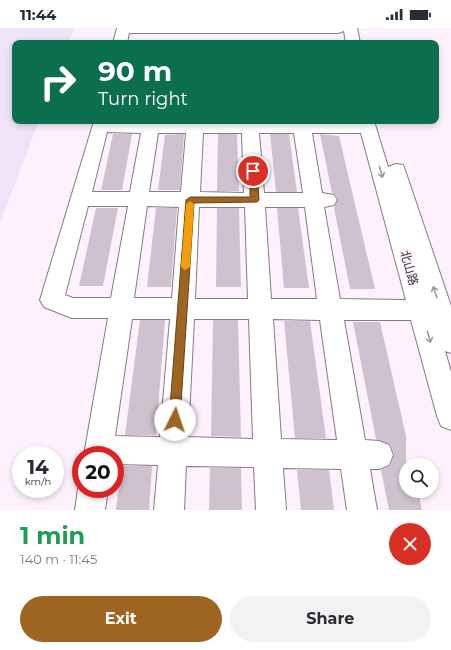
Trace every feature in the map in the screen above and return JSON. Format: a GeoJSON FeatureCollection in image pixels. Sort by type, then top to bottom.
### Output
{"type":"FeatureCollection","features":[{"type":"Feature","properties":{"kind":"street"},"geometry":{"type":"LineString","coordinates":[[164,40],[166,28]]}},
{"type":"Feature","properties":{"kind":"street"},"geometry":{"type":"LineString","coordinates":[[121,40],[123,29],[166,28],[338,28],[341,40]]}},
{"type":"Feature","properties":{"kind":"street"},"geometry":{"type":"LineString","coordinates":[[201,40],[202,28]]}},
{"type":"Feature","properties":{"kind":"street"},"geometry":{"type":"LineString","coordinates":[[245,28],[246,40]]}},
{"type":"Feature","properties":{"kind":"street"},"geometry":{"type":"LineString","coordinates":[[287,28],[289,40]]}},
{"type":"Feature","properties":{"kind":"street"},"geometry":{"type":"LineString","coordinates":[[350,28],[353,40]]}},
{"type":"Feature","properties":{"kind":"street"},"geometry":{"type":"LineString","coordinates":[[336,124],[102,124],[52,300],[72,308],[421,310]]}},
{"type":"Feature","properties":{"kind":"street"},"geometry":{"type":"LineString","coordinates":[[100,446],[151,124]]}},
{"type":"Feature","properties":{"kind":"street"},"geometry":{"type":"LineString","coordinates":[[169,510],[195,124]]}},
{"type":"Feature","properties":{"kind":"street"},"geometry":{"type":"LineString","coordinates":[[251,124],[271,510]]}},
{"type":"Feature","properties":{"kind":"street","name":"北山路"},"geometry":{"type":"LineString","coordinates":[[371,124],[451,416]]}},
{"type":"Feature","properties":{"kind":"street","name":"北山路"},"geometry":{"type":"LineString","coordinates":[[371,124],[451,342]]}},
{"type":"Feature","properties":{"kind":"street"},"geometry":{"type":"LineString","coordinates":[[302,125],[322,200],[331,309],[366,454],[362,510]]}},
{"type":"Feature","properties":{"kind":"street"},"geometry":{"type":"LineString","coordinates":[[81,199],[322,200]]}},
{"type":"Feature","properties":{"kind":"street"},"geometry":{"type":"LineString","coordinates":[[124,452],[173,451],[366,454]]}},
{"type":"Feature","properties":{"kind":"street"},"geometry":{"type":"LineString","coordinates":[[90,510],[92,498]]}},
{"type":"Feature","properties":{"kind":"shaded area"},"geometry":{"type":"Polygon","coordinates":[[[0,28],[75,28],[70,40],[12,40],[12,124],[38,124],[0,223],[0,28]]]}},
{"type":"Feature","properties":{"kind":"building"},"geometry":{"type":"Polygon","coordinates":[[[113,134],[132,134],[122,190],[101,190],[113,134]]]}},
{"type":"Feature","properties":{"kind":"building"},"geometry":{"type":"Polygon","coordinates":[[[184,134],[180,190],[158,190],[165,135],[184,134]]]}},
{"type":"Feature","properties":{"kind":"building"},"geometry":{"type":"Polygon","coordinates":[[[218,134],[237,134],[239,191],[217,191],[218,134]]]}},
{"type":"Feature","properties":{"kind":"building"},"geometry":{"type":"Polygon","coordinates":[[[270,134],[289,134],[297,192],[276,192],[270,134]]]}},
{"type":"Feature","properties":{"kind":"building"},"geometry":{"type":"Polygon","coordinates":[[[320,134],[339,136],[375,289],[350,289],[334,208],[338,199],[335,194],[332,193],[320,134]]]}},
{"type":"Feature","properties":{"kind":"building"},"geometry":{"type":"Polygon","coordinates":[[[96,208],[118,208],[103,286],[79,286],[96,208]]]}},
{"type":"Feature","properties":{"kind":"building"},"geometry":{"type":"Polygon","coordinates":[[[156,208],[177,208],[171,287],[147,287],[156,208]]]}},
{"type":"Feature","properties":{"kind":"building"},"geometry":{"type":"Polygon","coordinates":[[[217,208],[239,208],[241,287],[216,287],[217,208]]]}},
{"type":"Feature","properties":{"kind":"building"},"geometry":{"type":"Polygon","coordinates":[[[277,208],[298,208],[309,288],[284,288],[277,208]]]}},
{"type":"Feature","properties":{"kind":"building"},"geometry":{"type":"Polygon","coordinates":[[[140,320],[165,320],[156,435],[125,435],[140,320]]]}},
{"type":"Feature","properties":{"kind":"building"},"geometry":{"type":"Polygon","coordinates":[[[213,320],[238,320],[241,437],[211,436],[213,320]]]}},
{"type":"Feature","properties":{"kind":"building"},"geometry":{"type":"Polygon","coordinates":[[[284,321],[310,321],[326,438],[295,438],[284,321]]]}},
{"type":"Feature","properties":{"kind":"building"},"geometry":{"type":"Polygon","coordinates":[[[353,322],[380,322],[406,436],[406,458],[399,458],[399,498],[419,498],[422,510],[389,510],[381,470],[390,466],[394,454],[390,444],[376,439],[353,322]]]}},
{"type":"Feature","properties":{"kind":"building"},"geometry":{"type":"Polygon","coordinates":[[[124,466],[152,466],[149,510],[116,510],[117,498],[124,498],[124,466]]]}},
{"type":"Feature","properties":{"kind":"building"},"geometry":{"type":"Polygon","coordinates":[[[210,468],[241,468],[242,510],[209,510],[210,468]]]}},
{"type":"Feature","properties":{"kind":"building"},"geometry":{"type":"Polygon","coordinates":[[[297,470],[329,470],[334,510],[301,510],[297,470]]]}},
{"type":"Feature","properties":{"kind":"slow traffic"},"geometry":{"type":"LineString","coordinates":[[185,267],[190,204]]}},
{"type":"Feature","properties":{"kind":"route"},"geometry":{"type":"LineString","coordinates":[[175,420],[190,200],[255,200],[253,171]]}}]}
